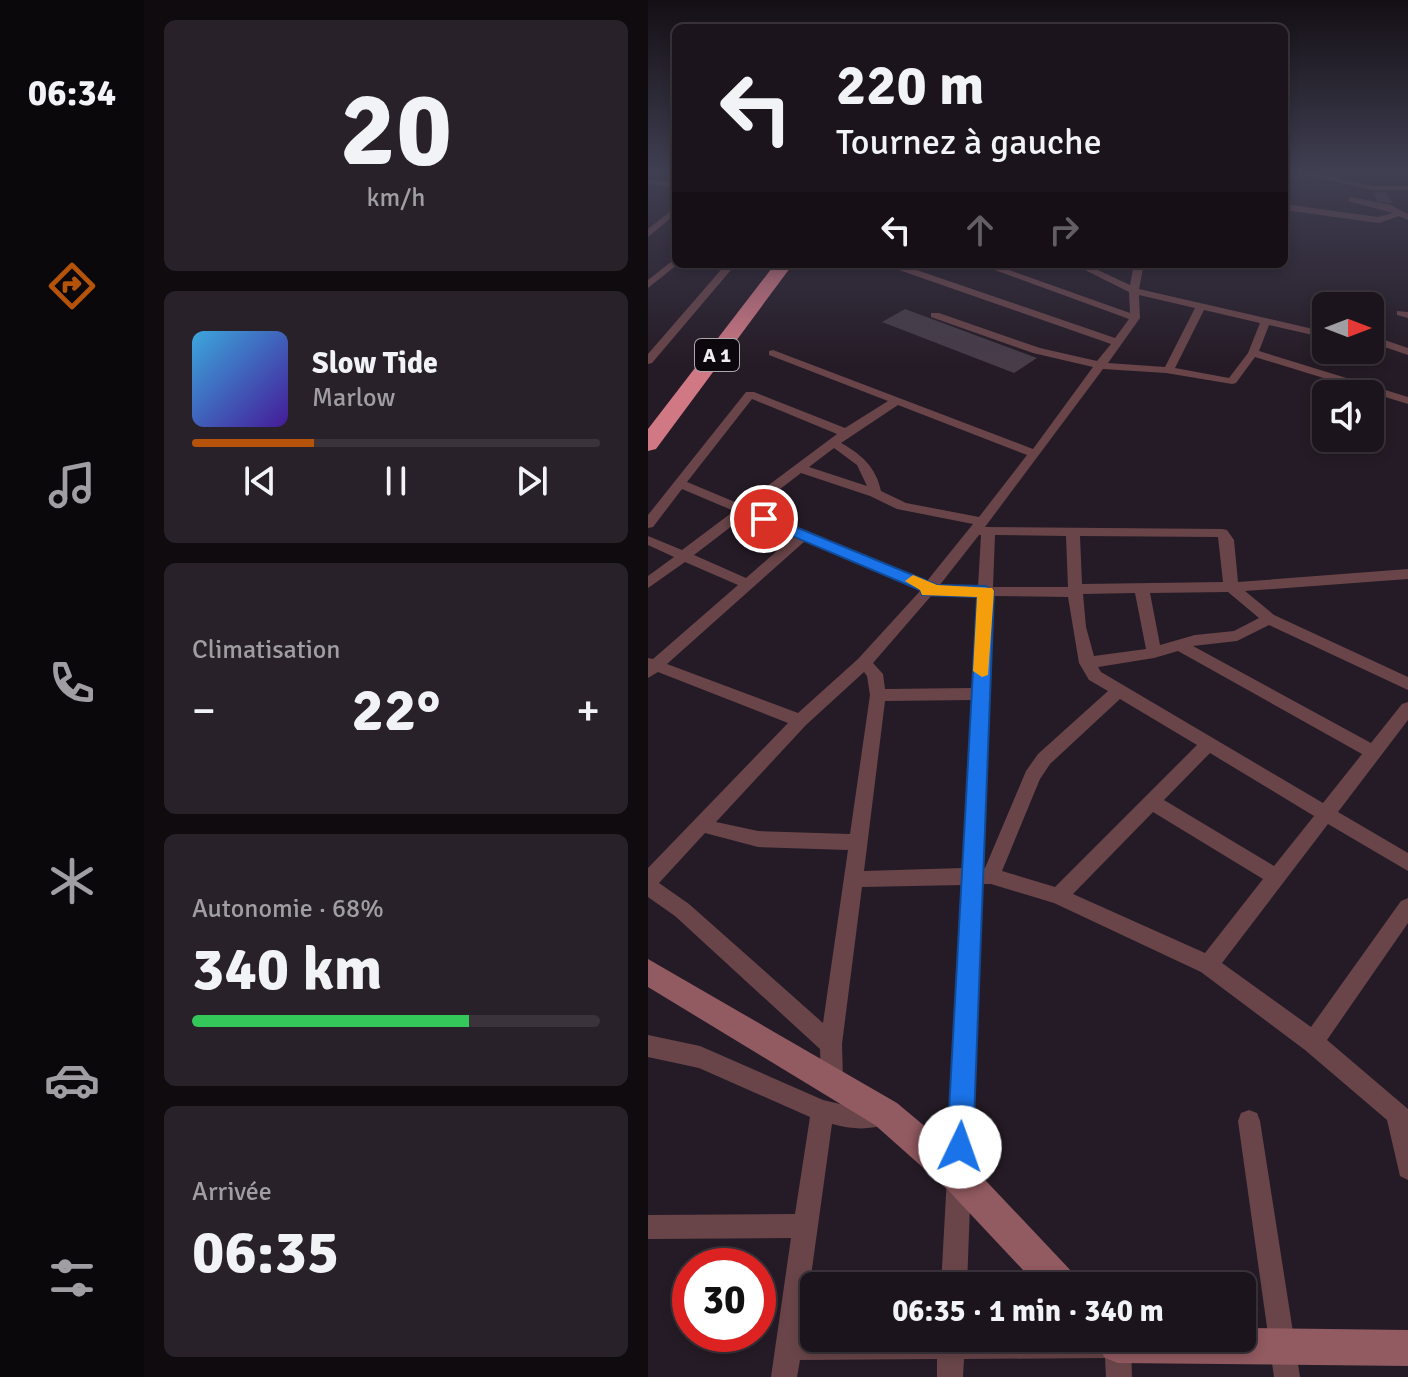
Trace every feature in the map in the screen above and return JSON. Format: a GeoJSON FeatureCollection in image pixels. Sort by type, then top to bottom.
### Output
{"type":"FeatureCollection","features":[{"type":"Feature","properties":{"kind":"highway","name":"A 1"},"geometry":{"type":"LineString","coordinates":[[648,421],[766,268]]}},
{"type":"Feature","properties":{"kind":"highway","name":"A 1"},"geometry":{"type":"LineString","coordinates":[[648,444],[781,268]]}},
{"type":"Feature","properties":{"kind":"street"},"geometry":{"type":"LineString","coordinates":[[648,285],[672,264]]}},
{"type":"Feature","properties":{"kind":"street"},"geometry":{"type":"LineString","coordinates":[[648,361],[728,268]]}},
{"type":"Feature","properties":{"kind":"street"},"geometry":{"type":"LineString","coordinates":[[902,268],[1118,343]]}},
{"type":"Feature","properties":{"kind":"street"},"geometry":{"type":"LineString","coordinates":[[994,268],[1135,318]]}},
{"type":"Feature","properties":{"kind":"street"},"geometry":{"type":"LineString","coordinates":[[1086,268],[1134,291],[1312,332]]}},
{"type":"Feature","properties":{"kind":"street"},"geometry":{"type":"LineString","coordinates":[[831,1044],[682,910],[648,884],[800,721],[864,663],[982,528],[1135,318],[1137,306],[1134,291],[1138,268]]}},
{"type":"Feature","properties":{"kind":"street"},"geometry":{"type":"LineString","coordinates":[[1169,370],[1201,307]]}},
{"type":"Feature","properties":{"kind":"street"},"geometry":{"type":"LineString","coordinates":[[935,315],[1063,358],[1099,365],[1169,370],[1193,378],[1232,381],[1253,353],[1266,321]]}},
{"type":"Feature","properties":{"kind":"street"},"geometry":{"type":"LineString","coordinates":[[1291,328],[1312,325]]}},
{"type":"Feature","properties":{"kind":"street"},"geometry":{"type":"LineString","coordinates":[[1384,343],[1408,352]]}},
{"type":"Feature","properties":{"kind":"street"},"geometry":{"type":"LineString","coordinates":[[1384,351],[1408,359]]}},
{"type":"Feature","properties":{"kind":"street"},"geometry":{"type":"LineString","coordinates":[[773,353],[1035,454]]}},
{"type":"Feature","properties":{"kind":"street"},"geometry":{"type":"LineString","coordinates":[[1253,353],[1408,401]]}},
{"type":"Feature","properties":{"kind":"street"},"geometry":{"type":"LineString","coordinates":[[648,524],[750,394],[846,433]]}},
{"type":"Feature","properties":{"kind":"street"},"geometry":{"type":"LineString","coordinates":[[648,583],[846,433],[898,400]]}},
{"type":"Feature","properties":{"kind":"street"},"geometry":{"type":"LineString","coordinates":[[833,443],[855,454],[874,476],[875,493]]}},
{"type":"Feature","properties":{"kind":"street"},"geometry":{"type":"LineString","coordinates":[[799,468],[875,493],[902,506],[982,528],[1073,534],[1222,533],[1227,540],[1231,587],[1269,619],[1408,684]]}},
{"type":"Feature","properties":{"kind":"street"},"geometry":{"type":"LineString","coordinates":[[678,483],[929,589],[1231,587],[1408,574]]}},
{"type":"Feature","properties":{"kind":"street"},"geometry":{"type":"LineString","coordinates":[[955,1272],[982,877],[981,694],[986,591],[982,528]]}},
{"type":"Feature","properties":{"kind":"street"},"geometry":{"type":"LineString","coordinates":[[1073,534],[1076,590],[1087,663],[1102,683],[1210,743],[1408,863]]}},
{"type":"Feature","properties":{"kind":"street"},"geometry":{"type":"LineString","coordinates":[[651,667],[804,535]]}},
{"type":"Feature","properties":{"kind":"street"},"geometry":{"type":"LineString","coordinates":[[648,540],[749,585]]}},
{"type":"Feature","properties":{"kind":"street"},"geometry":{"type":"LineString","coordinates":[[1142,589],[1154,653]]}},
{"type":"Feature","properties":{"kind":"street"},"geometry":{"type":"LineString","coordinates":[[1087,663],[1245,634],[1269,619]]}},
{"type":"Feature","properties":{"kind":"street"},"geometry":{"type":"LineString","coordinates":[[1179,645],[1372,752]]}},
{"type":"Feature","properties":{"kind":"street"},"geometry":{"type":"LineString","coordinates":[[832,1081],[831,1044],[878,695],[875,674],[864,663]]}},
{"type":"Feature","properties":{"kind":"street"},"geometry":{"type":"LineString","coordinates":[[651,667],[800,721]]}},
{"type":"Feature","properties":{"kind":"street"},"geometry":{"type":"LineString","coordinates":[[982,877],[1032,776],[1044,759],[1118,691]]}},
{"type":"Feature","properties":{"kind":"street"},"geometry":{"type":"LineString","coordinates":[[878,695],[981,694]]}},
{"type":"Feature","properties":{"kind":"street"},"geometry":{"type":"LineString","coordinates":[[1208,965],[1408,708]]}},
{"type":"Feature","properties":{"kind":"street"},"geometry":{"type":"LineString","coordinates":[[1058,896],[1210,743]]}},
{"type":"Feature","properties":{"kind":"street"},"geometry":{"type":"LineString","coordinates":[[1152,802],[1276,877]]}},
{"type":"Feature","properties":{"kind":"street"},"geometry":{"type":"LineString","coordinates":[[702,824],[723,834],[745,838],[857,842]]}},
{"type":"Feature","properties":{"kind":"street"},"geometry":{"type":"LineString","coordinates":[[854,879],[982,877],[1058,896],[1208,965],[1313,1042],[1402,1120],[1408,1168]]}},
{"type":"Feature","properties":{"kind":"street"},"geometry":{"type":"LineString","coordinates":[[1313,1042],[1408,907]]}},
{"type":"Feature","properties":{"kind":"street"},"geometry":{"type":"LineString","coordinates":[[648,972],[886,1114],[959,1177],[1049,1272]]}},
{"type":"Feature","properties":{"kind":"street"},"geometry":{"type":"LineString","coordinates":[[648,1046],[700,1057],[822,1111],[853,1118],[886,1114]]}},
{"type":"Feature","properties":{"kind":"street"},"geometry":{"type":"LineString","coordinates":[[784,1377],[822,1111]]}},
{"type":"Feature","properties":{"kind":"street"},"geometry":{"type":"LineString","coordinates":[[1249,1121],[1285,1362]]}},
{"type":"Feature","properties":{"kind":"street"},"geometry":{"type":"LineString","coordinates":[[648,1227],[806,1226]]}},
{"type":"Feature","properties":{"kind":"street"},"geometry":{"type":"LineString","coordinates":[[789,1347],[800,1347]]}},
{"type":"Feature","properties":{"kind":"street"},"geometry":{"type":"LineString","coordinates":[[1116,1353],[1285,1362],[1408,1348]]}},
{"type":"Feature","properties":{"kind":"street"},"geometry":{"type":"LineString","coordinates":[[950,1377],[951,1352]]}},
{"type":"Feature","properties":{"kind":"building"},"geometry":{"type":"Polygon","coordinates":[[[905,309],[1037,358],[1014,373],[882,322],[905,309]]]}},
{"type":"Feature","properties":{"kind":"slow traffic"},"geometry":{"type":"LineString","coordinates":[[913,581],[930,588],[927,591],[986,591],[982,671]]}},
{"type":"Feature","properties":{"kind":"route"},"geometry":{"type":"LineString","coordinates":[[764,519],[930,588],[927,591],[986,591],[960,1147]]}}]}
